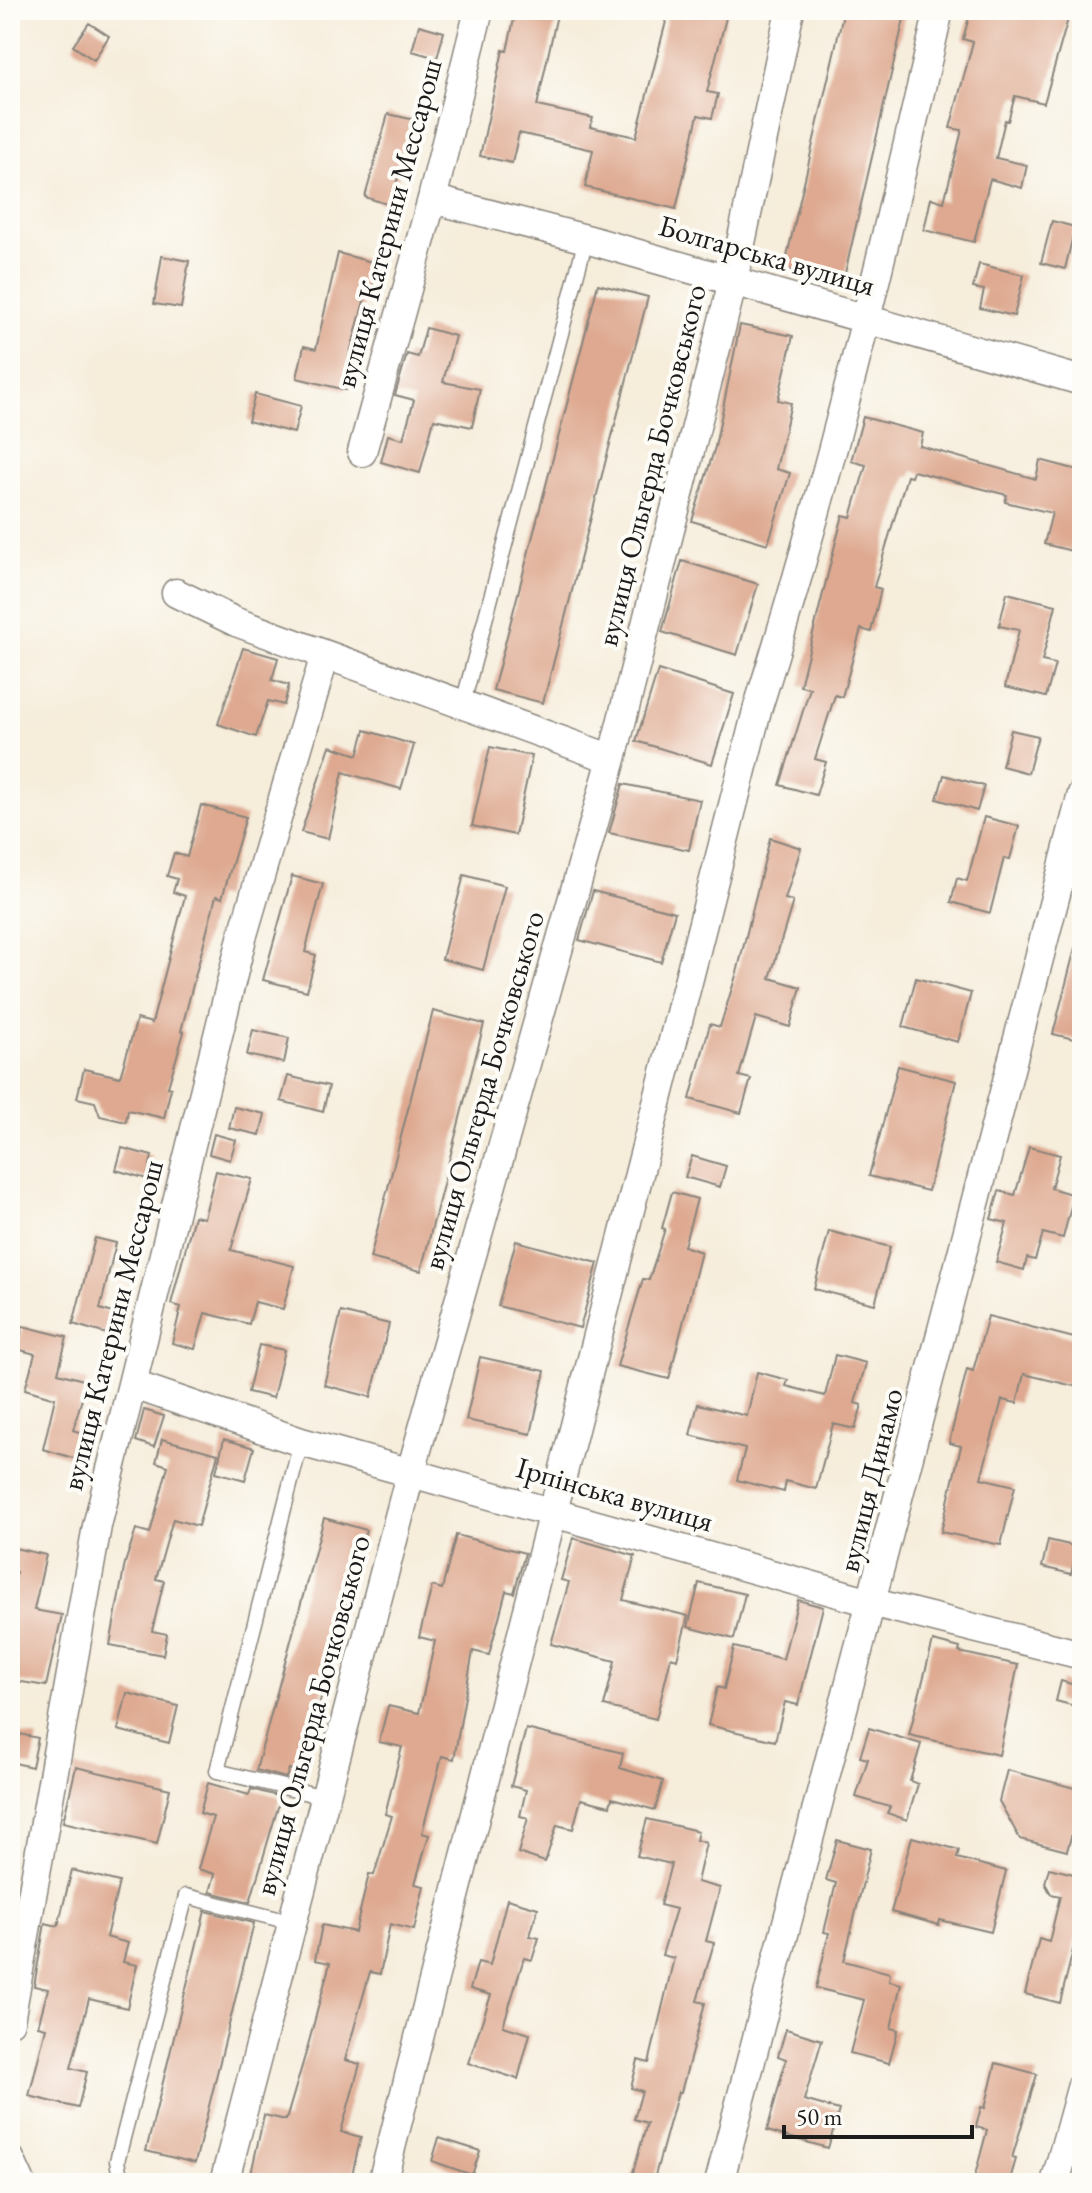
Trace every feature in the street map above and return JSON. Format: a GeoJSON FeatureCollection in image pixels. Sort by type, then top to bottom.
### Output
{"type":"FeatureCollection","features":[{"type":"Feature","properties":{"kind":"street","name":"вулиця Катерини Мессарош"},"geometry":{"type":"LineString","coordinates":[[362,452],[432,199],[479,10]]}},
{"type":"Feature","properties":{"kind":"street","name":"вулиця Ольгерда Бочковського"},"geometry":{"type":"LineString","coordinates":[[224,2183],[411,1471],[612,759],[733,281],[790,10]]}},
{"type":"Feature","properties":{"kind":"street"},"geometry":{"type":"LineString","coordinates":[[382,2183],[758,707],[802,569],[868,319],[939,10]]}},
{"type":"Feature","properties":{"kind":"street","name":"Болгарська вулиця"},"geometry":{"type":"LineString","coordinates":[[432,199],[586,239],[1082,381]]}},
{"type":"Feature","properties":{"kind":"street"},"geometry":{"type":"LineString","coordinates":[[176,593],[236,622],[612,759]]}},
{"type":"Feature","properties":{"kind":"street","name":"вулиця Катерини Мессарош"},"geometry":{"type":"LineString","coordinates":[[10,2021],[97,1526],[242,938],[325,655]]}},
{"type":"Feature","properties":{"kind":"street","name":"вулиця Динамо"},"geometry":{"type":"LineString","coordinates":[[719,2183],[874,1603],[1082,794]]}},
{"type":"Feature","properties":{"kind":"street","name":"Ірпінська вулиця"},"geometry":{"type":"LineString","coordinates":[[134,1385],[301,1442],[874,1603],[1082,1655]]}},
{"type":"Feature","properties":{"kind":"street"},"geometry":{"type":"LineString","coordinates":[[1055,2183],[1082,2085]]}},
{"type":"Feature","properties":{"kind":"street"},"geometry":{"type":"LineString","coordinates":[[10,2159],[21,2183]]}},
{"type":"Feature","properties":{"kind":"lane"},"geometry":{"type":"LineString","coordinates":[[463,703],[586,239]]}},
{"type":"Feature","properties":{"kind":"lane"},"geometry":{"type":"LineString","coordinates":[[301,1442],[217,1771],[324,1797]]}},
{"type":"Feature","properties":{"kind":"lane"},"geometry":{"type":"LineString","coordinates":[[127,2183],[120,2176],[117,2161],[186,1896],[294,1923]]}},
{"type":"Feature","properties":{"kind":"building"},"geometry":{"type":"Polygon","coordinates":[[[516,10],[558,10],[537,106],[593,118],[590,127],[636,137],[669,10],[728,10],[707,92],[718,94],[712,118],[698,115],[676,209],[585,187],[593,150],[519,133],[512,163],[480,156],[503,50],[507,51],[516,10]]]}},
{"type":"Feature","properties":{"kind":"building"},"geometry":{"type":"Polygon","coordinates":[[[844,10],[906,10],[843,282],[784,269],[844,10]]]}},
{"type":"Feature","properties":{"kind":"building"},"geometry":{"type":"Polygon","coordinates":[[[971,10],[1031,10],[1068,19],[1044,103],[1015,96],[1008,121],[1005,120],[996,158],[1027,165],[1022,188],[990,179],[974,242],[924,230],[931,198],[944,202],[962,130],[950,128],[973,42],[963,39],[971,10]]]}},
{"type":"Feature","properties":{"kind":"building"},"geometry":{"type":"Polygon","coordinates":[[[89,23],[109,36],[94,60],[73,46],[89,23]]]}},
{"type":"Feature","properties":{"kind":"building"},"geometry":{"type":"Polygon","coordinates":[[[419,25],[444,32],[437,58],[412,51],[419,25]]]}},
{"type":"Feature","properties":{"kind":"building"},"geometry":{"type":"Polygon","coordinates":[[[388,114],[415,120],[390,205],[365,197],[388,114]]]}},
{"type":"Feature","properties":{"kind":"building"},"geometry":{"type":"Polygon","coordinates":[[[1052,221],[1075,227],[1065,269],[1041,263],[1052,221]]]}},
{"type":"Feature","properties":{"kind":"building"},"geometry":{"type":"Polygon","coordinates":[[[338,253],[379,264],[372,292],[367,290],[349,357],[354,358],[346,390],[297,378],[304,346],[316,349],[338,253]]]}},
{"type":"Feature","properties":{"kind":"building"},"geometry":{"type":"Polygon","coordinates":[[[162,256],[189,261],[181,308],[154,304],[162,256]]]}},
{"type":"Feature","properties":{"kind":"building"},"geometry":{"type":"Polygon","coordinates":[[[979,264],[1024,275],[1014,316],[980,308],[984,290],[973,288],[979,264]]]}},
{"type":"Feature","properties":{"kind":"building"},"geometry":{"type":"Polygon","coordinates":[[[598,284],[648,297],[543,703],[493,690],[598,284]]]}},
{"type":"Feature","properties":{"kind":"building"},"geometry":{"type":"Polygon","coordinates":[[[740,325],[793,336],[778,400],[791,403],[776,469],[790,473],[768,544],[692,521],[715,447],[740,325]]]}},
{"type":"Feature","properties":{"kind":"building"},"geometry":{"type":"Polygon","coordinates":[[[426,328],[455,336],[443,382],[480,389],[472,427],[434,419],[420,473],[381,462],[388,435],[403,439],[414,400],[395,395],[407,354],[418,357],[426,328]]]}},
{"type":"Feature","properties":{"kind":"building"},"geometry":{"type":"Polygon","coordinates":[[[255,394],[301,406],[294,433],[248,421],[255,394]]]}},
{"type":"Feature","properties":{"kind":"building"},"geometry":{"type":"Polygon","coordinates":[[[863,417],[923,433],[920,446],[1036,479],[1040,460],[1082,471],[1082,530],[1076,552],[1044,544],[1052,513],[1005,502],[1007,495],[913,471],[911,477],[907,476],[874,587],[881,589],[871,632],[861,629],[842,697],[835,695],[815,759],[826,762],[816,795],[780,785],[810,688],[800,686],[843,515],[851,517],[866,465],[851,461],[863,417]]]}},
{"type":"Feature","properties":{"kind":"building"},"geometry":{"type":"Polygon","coordinates":[[[682,561],[758,584],[737,655],[662,632],[682,561]]]}},
{"type":"Feature","properties":{"kind":"building"},"geometry":{"type":"Polygon","coordinates":[[[1007,593],[1056,605],[1042,661],[1055,664],[1046,697],[1005,687],[1019,630],[999,626],[1007,593]]]}},
{"type":"Feature","properties":{"kind":"building"},"geometry":{"type":"Polygon","coordinates":[[[243,648],[278,658],[272,680],[289,685],[284,705],[268,701],[256,737],[218,724],[243,648]]]}},
{"type":"Feature","properties":{"kind":"building"},"geometry":{"type":"Polygon","coordinates":[[[658,670],[734,694],[712,764],[636,741],[658,670]]]}},
{"type":"Feature","properties":{"kind":"building"},"geometry":{"type":"Polygon","coordinates":[[[365,730],[414,745],[401,789],[343,772],[328,839],[301,832],[330,746],[358,755],[365,730]]]}},
{"type":"Feature","properties":{"kind":"building"},"geometry":{"type":"Polygon","coordinates":[[[1011,730],[1038,736],[1028,773],[1002,766],[1011,730]]]}},
{"type":"Feature","properties":{"kind":"building"},"geometry":{"type":"Polygon","coordinates":[[[490,747],[532,756],[515,835],[472,826],[490,747]]]}},
{"type":"Feature","properties":{"kind":"building"},"geometry":{"type":"Polygon","coordinates":[[[944,775],[984,786],[977,811],[937,799],[944,775]]]}},
{"type":"Feature","properties":{"kind":"building"},"geometry":{"type":"Polygon","coordinates":[[[623,784],[700,800],[689,850],[609,833],[623,784]]]}},
{"type":"Feature","properties":{"kind":"building"},"geometry":{"type":"Polygon","coordinates":[[[201,805],[246,817],[222,898],[216,896],[181,1031],[184,1032],[168,1087],[171,1088],[164,1118],[128,1110],[126,1122],[100,1116],[95,1102],[77,1098],[84,1069],[120,1077],[137,1019],[152,1023],[185,896],[173,892],[177,879],[167,876],[174,853],[187,857],[201,805]]]}},
{"type":"Feature","properties":{"kind":"building"},"geometry":{"type":"Polygon","coordinates":[[[984,817],[1019,826],[1010,859],[1004,858],[990,913],[951,902],[957,878],[967,881],[984,817]]]}},
{"type":"Feature","properties":{"kind":"building"},"geometry":{"type":"Polygon","coordinates":[[[770,838],[801,848],[785,899],[793,901],[770,978],[801,987],[790,1027],[756,1017],[739,1076],[751,1079],[741,1113],[690,1099],[710,1024],[720,1027],[738,969],[770,838]]]}},
{"type":"Feature","properties":{"kind":"building"},"geometry":{"type":"Polygon","coordinates":[[[464,875],[505,886],[483,970],[442,959],[464,875]]]}},
{"type":"Feature","properties":{"kind":"building"},"geometry":{"type":"Polygon","coordinates":[[[292,876],[323,884],[305,952],[316,955],[307,991],[263,980],[292,876]]]}},
{"type":"Feature","properties":{"kind":"building"},"geometry":{"type":"Polygon","coordinates":[[[593,891],[675,912],[661,962],[579,940],[593,891]]]}},
{"type":"Feature","properties":{"kind":"building"},"geometry":{"type":"Polygon","coordinates":[[[1075,948],[1082,949],[1082,1041],[1053,1034],[1075,948]]]}},
{"type":"Feature","properties":{"kind":"building"},"geometry":{"type":"Polygon","coordinates":[[[916,978],[971,993],[958,1042],[903,1027],[916,978]]]}},
{"type":"Feature","properties":{"kind":"building"},"geometry":{"type":"Polygon","coordinates":[[[433,1011],[484,1024],[421,1271],[370,1258],[433,1011]]]}},
{"type":"Feature","properties":{"kind":"building"},"geometry":{"type":"Polygon","coordinates":[[[253,1030],[289,1038],[284,1063],[247,1055],[253,1030]]]}},
{"type":"Feature","properties":{"kind":"building"},"geometry":{"type":"Polygon","coordinates":[[[898,1066],[956,1081],[928,1191],[869,1176],[898,1066]]]}},
{"type":"Feature","properties":{"kind":"building"},"geometry":{"type":"Polygon","coordinates":[[[288,1076],[329,1086],[323,1112],[281,1101],[288,1076]]]}},
{"type":"Feature","properties":{"kind":"building"},"geometry":{"type":"Polygon","coordinates":[[[234,1107],[265,1114],[260,1135],[229,1128],[234,1107]]]}},
{"type":"Feature","properties":{"kind":"building"},"geometry":{"type":"Polygon","coordinates":[[[214,1134],[236,1140],[230,1160],[209,1154],[214,1134]]]}},
{"type":"Feature","properties":{"kind":"building"},"geometry":{"type":"Polygon","coordinates":[[[1029,1147],[1060,1155],[1051,1188],[1074,1195],[1063,1238],[1043,1233],[1035,1260],[1027,1258],[1024,1270],[996,1262],[1007,1223],[991,1219],[999,1191],[1015,1195],[1029,1147]]]}},
{"type":"Feature","properties":{"kind":"building"},"geometry":{"type":"Polygon","coordinates":[[[122,1148],[152,1156],[147,1179],[116,1170],[122,1148]]]}},
{"type":"Feature","properties":{"kind":"building"},"geometry":{"type":"Polygon","coordinates":[[[692,1156],[726,1166],[720,1187],[685,1177],[692,1156]]]}},
{"type":"Feature","properties":{"kind":"building"},"geometry":{"type":"Polygon","coordinates":[[[216,1171],[252,1179],[231,1250],[294,1266],[283,1309],[255,1302],[249,1324],[205,1313],[195,1349],[172,1343],[181,1307],[171,1304],[194,1216],[204,1218],[216,1171]]]}},
{"type":"Feature","properties":{"kind":"building"},"geometry":{"type":"Polygon","coordinates":[[[672,1192],[697,1199],[684,1246],[701,1252],[669,1379],[617,1366],[643,1279],[649,1280],[665,1229],[662,1228],[672,1192]]]}},
{"type":"Feature","properties":{"kind":"building"},"geometry":{"type":"Polygon","coordinates":[[[829,1231],[890,1247],[875,1304],[814,1289],[829,1231]]]}},
{"type":"Feature","properties":{"kind":"building"},"geometry":{"type":"Polygon","coordinates":[[[95,1238],[116,1243],[100,1309],[116,1314],[110,1335],[73,1324],[95,1238]]]}},
{"type":"Feature","properties":{"kind":"building"},"geometry":{"type":"Polygon","coordinates":[[[516,1241],[598,1263],[580,1328],[498,1306],[516,1241]]]}},
{"type":"Feature","properties":{"kind":"building"},"geometry":{"type":"Polygon","coordinates":[[[341,1312],[389,1324],[371,1397],[324,1385],[341,1312]]]}},
{"type":"Feature","properties":{"kind":"building"},"geometry":{"type":"Polygon","coordinates":[[[988,1316],[1082,1340],[1082,1388],[1024,1374],[1017,1403],[1002,1400],[981,1478],[1015,1486],[1001,1545],[941,1532],[961,1446],[949,1443],[967,1369],[973,1371],[988,1316]]]}},
{"type":"Feature","properties":{"kind":"building"},"geometry":{"type":"Polygon","coordinates":[[[23,1326],[67,1337],[58,1373],[87,1381],[73,1430],[88,1435],[80,1460],[43,1449],[55,1398],[25,1389],[35,1354],[17,1349],[23,1326]]]}},
{"type":"Feature","properties":{"kind":"building"},"geometry":{"type":"Polygon","coordinates":[[[259,1345],[284,1350],[273,1398],[248,1392],[259,1345]]]}},
{"type":"Feature","properties":{"kind":"building"},"geometry":{"type":"Polygon","coordinates":[[[835,1355],[866,1363],[855,1403],[862,1405],[855,1429],[833,1424],[816,1489],[786,1481],[784,1492],[737,1480],[745,1449],[690,1435],[698,1404],[747,1416],[757,1372],[788,1380],[786,1386],[825,1396],[835,1355]]]}},
{"type":"Feature","properties":{"kind":"building"},"geometry":{"type":"Polygon","coordinates":[[[480,1357],[545,1371],[531,1434],[466,1420],[480,1357]]]}},
{"type":"Feature","properties":{"kind":"building"},"geometry":{"type":"Polygon","coordinates":[[[144,1410],[164,1416],[154,1447],[136,1441],[144,1410]]]}},
{"type":"Feature","properties":{"kind":"building"},"geometry":{"type":"Polygon","coordinates":[[[162,1439],[218,1454],[198,1526],[173,1519],[156,1579],[164,1581],[152,1631],[167,1634],[163,1655],[110,1645],[125,1563],[136,1529],[150,1533],[168,1466],[156,1462],[162,1439]]]}},
{"type":"Feature","properties":{"kind":"building"},"geometry":{"type":"Polygon","coordinates":[[[224,1439],[254,1448],[245,1480],[216,1472],[224,1439]]]}},
{"type":"Feature","properties":{"kind":"building"},"geometry":{"type":"Polygon","coordinates":[[[324,1518],[366,1530],[301,1772],[289,1769],[286,1778],[256,1770],[324,1518]]]}},
{"type":"Feature","properties":{"kind":"building"},"geometry":{"type":"Polygon","coordinates":[[[456,1535],[525,1553],[514,1593],[506,1591],[489,1655],[473,1651],[454,1759],[442,1756],[422,1833],[429,1835],[415,1884],[424,1886],[414,1930],[390,1924],[380,1974],[370,1972],[345,2060],[360,2064],[341,2132],[361,2137],[350,2183],[249,2183],[264,2115],[286,2120],[307,2049],[330,1963],[315,1960],[322,1925],[355,1932],[369,1874],[374,1875],[392,1816],[385,1814],[402,1747],[379,1742],[388,1706],[419,1713],[435,1641],[419,1637],[432,1586],[442,1589],[456,1535]]]}},
{"type":"Feature","properties":{"kind":"building"},"geometry":{"type":"Polygon","coordinates":[[[573,1538],[635,1556],[623,1600],[688,1616],[677,1659],[671,1657],[656,1719],[604,1706],[615,1661],[551,1644],[569,1582],[561,1580],[573,1538]]]}},
{"type":"Feature","properties":{"kind":"building"},"geometry":{"type":"Polygon","coordinates":[[[1048,1540],[1078,1547],[1071,1574],[1042,1567],[1048,1540]]]}},
{"type":"Feature","properties":{"kind":"building"},"geometry":{"type":"Polygon","coordinates":[[[10,1547],[46,1555],[34,1610],[62,1615],[46,1686],[10,1680],[10,1610],[16,1572],[10,1571],[10,1547]]]}},
{"type":"Feature","properties":{"kind":"building"},"geometry":{"type":"Polygon","coordinates":[[[699,1583],[745,1594],[734,1639],[688,1627],[699,1583]]]}},
{"type":"Feature","properties":{"kind":"building"},"geometry":{"type":"Polygon","coordinates":[[[798,1600],[823,1607],[798,1705],[785,1702],[775,1741],[708,1725],[717,1687],[724,1689],[734,1647],[783,1659],[798,1600]]]}},
{"type":"Feature","properties":{"kind":"building"},"geometry":{"type":"Polygon","coordinates":[[[933,1641],[960,1648],[959,1652],[1018,1665],[999,1755],[909,1735],[933,1641]]]}},
{"type":"Feature","properties":{"kind":"building"},"geometry":{"type":"Polygon","coordinates":[[[1061,1681],[1082,1687],[1082,1708],[1056,1701],[1061,1681]]]}},
{"type":"Feature","properties":{"kind":"building"},"geometry":{"type":"Polygon","coordinates":[[[127,1693],[178,1706],[169,1743],[118,1730],[127,1693]]]}},
{"type":"Feature","properties":{"kind":"building"},"geometry":{"type":"Polygon","coordinates":[[[869,1728],[921,1744],[910,1781],[918,1784],[907,1820],[887,1813],[890,1807],[856,1797],[868,1759],[860,1757],[869,1728]]]}},
{"type":"Feature","properties":{"kind":"building"},"geometry":{"type":"Polygon","coordinates":[[[526,1729],[623,1753],[620,1768],[663,1781],[655,1810],[612,1798],[610,1806],[581,1799],[573,1829],[557,1825],[545,1862],[518,1853],[528,1818],[520,1816],[526,1790],[511,1786],[526,1729]]]}},
{"type":"Feature","properties":{"kind":"building"},"geometry":{"type":"Polygon","coordinates":[[[10,1732],[38,1738],[32,1767],[10,1762],[10,1732]]]}},
{"type":"Feature","properties":{"kind":"building"},"geometry":{"type":"Polygon","coordinates":[[[76,1767],[170,1789],[157,1844],[63,1822],[76,1767]]]}},
{"type":"Feature","properties":{"kind":"building"},"geometry":{"type":"Polygon","coordinates":[[[1007,1770],[1082,1790],[1082,1820],[1076,1819],[1067,1851],[1020,1839],[999,1801],[1007,1770]]]}},
{"type":"Feature","properties":{"kind":"building"},"geometry":{"type":"Polygon","coordinates":[[[208,1783],[249,1795],[251,1789],[281,1797],[250,1902],[210,1892],[215,1874],[198,1869],[213,1817],[200,1813],[208,1783]]]}},
{"type":"Feature","properties":{"kind":"building"},"geometry":{"type":"Polygon","coordinates":[[[647,1819],[698,1831],[696,1840],[706,1843],[697,1882],[720,1888],[706,1941],[714,1943],[697,2001],[705,2003],[681,2092],[678,2092],[653,2183],[630,2183],[647,2123],[634,2119],[642,2091],[631,2088],[638,2060],[649,2063],[674,1958],[662,1955],[676,1909],[660,1905],[671,1864],[637,1856],[647,1819]]]}},
{"type":"Feature","properties":{"kind":"building"},"geometry":{"type":"Polygon","coordinates":[[[912,1837],[959,1850],[957,1858],[1006,1871],[991,1932],[940,1920],[939,1925],[891,1912],[912,1837]]]}},
{"type":"Feature","properties":{"kind":"building"},"geometry":{"type":"Polygon","coordinates":[[[837,1840],[871,1849],[844,1961],[890,1973],[889,1981],[901,1984],[891,2028],[898,2030],[889,2063],[850,2053],[864,2000],[816,1988],[829,1933],[824,1932],[836,1883],[826,1880],[837,1840]]]}},
{"type":"Feature","properties":{"kind":"building"},"geometry":{"type":"Polygon","coordinates":[[[1049,1868],[1082,1876],[1082,1914],[1060,2003],[1025,1994],[1039,1939],[1049,1942],[1060,1896],[1051,1894],[1045,1883],[1049,1868]]]}},
{"type":"Feature","properties":{"kind":"building"},"geometry":{"type":"Polygon","coordinates":[[[72,1870],[119,1882],[106,1937],[128,1943],[123,1962],[137,1965],[127,2008],[89,1999],[71,2068],[87,2072],[78,2108],[29,2096],[46,2028],[38,2026],[48,1989],[34,1986],[45,1923],[58,1926],[72,1870]]]}},
{"type":"Feature","properties":{"kind":"building"},"geometry":{"type":"Polygon","coordinates":[[[507,1899],[538,1908],[530,1936],[539,1938],[532,1960],[524,1958],[503,2026],[530,2034],[518,2079],[468,2063],[491,1995],[470,1989],[478,1962],[490,1965],[507,1899]]]}},
{"type":"Feature","properties":{"kind":"building"},"geometry":{"type":"Polygon","coordinates":[[[205,1911],[254,1923],[195,2163],[146,2151],[205,1911]]]}},
{"type":"Feature","properties":{"kind":"building"},"geometry":{"type":"Polygon","coordinates":[[[786,2029],[822,2040],[804,2100],[839,2110],[828,2148],[767,2131],[786,2059],[778,2056],[786,2029]]]}},
{"type":"Feature","properties":{"kind":"building"},"geometry":{"type":"Polygon","coordinates":[[[996,2063],[1037,2074],[1012,2158],[1016,2159],[1009,2183],[973,2183],[987,2130],[976,2127],[981,2107],[985,2108],[996,2063]]]}},
{"type":"Feature","properties":{"kind":"building"},"geometry":{"type":"Polygon","coordinates":[[[439,2138],[480,2151],[472,2175],[432,2161],[439,2138]]]}}]}
